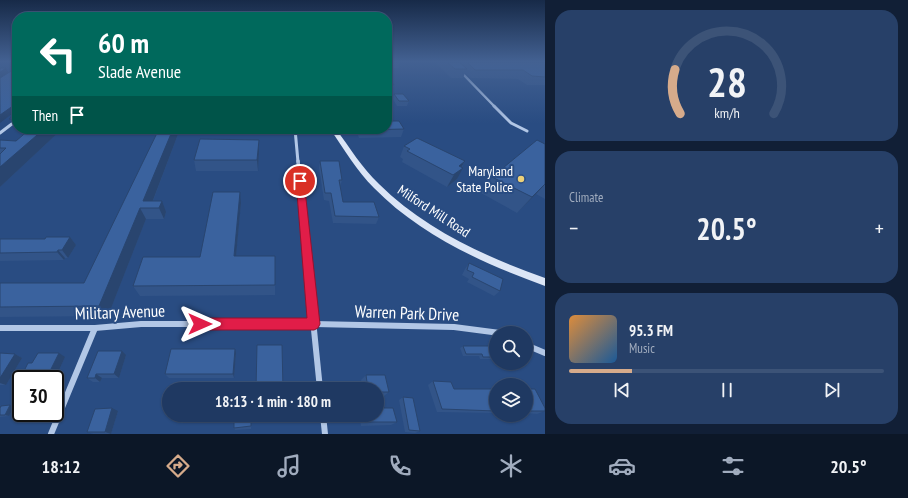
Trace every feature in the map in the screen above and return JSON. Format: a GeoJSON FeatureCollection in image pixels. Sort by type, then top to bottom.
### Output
{"type":"FeatureCollection","features":[{"type":"Feature","properties":{"kind":"main road","name":"Milford Mill Road"},"geometry":{"type":"LineString","coordinates":[[337,134],[366,174],[377,186],[413,216],[479,255],[545,282]]}},
{"type":"Feature","properties":{"kind":"street"},"geometry":{"type":"LineString","coordinates":[[471,82],[511,123],[526,131]]}},
{"type":"Feature","properties":{"kind":"street"},"geometry":{"type":"LineString","coordinates":[[0,133],[12,124]]}},
{"type":"Feature","properties":{"kind":"street"},"geometry":{"type":"LineString","coordinates":[[295,134],[319,382]]}},
{"type":"Feature","properties":{"kind":"street","name":"Military Avenue"},"geometry":{"type":"LineString","coordinates":[[0,328],[95,328],[141,324],[314,324]]}},
{"type":"Feature","properties":{"kind":"street","name":"Warren Park Drive"},"geometry":{"type":"LineString","coordinates":[[314,324],[454,327],[489,332]]}},
{"type":"Feature","properties":{"kind":"street"},"geometry":{"type":"LineString","coordinates":[[51,434],[95,328]]}},
{"type":"Feature","properties":{"kind":"street"},"geometry":{"type":"LineString","coordinates":[[533,347],[545,353]]}},
{"type":"Feature","properties":{"kind":"street"},"geometry":{"type":"LineString","coordinates":[[324,422],[325,434]]}},
{"type":"Feature","properties":{"kind":"building"},"geometry":{"type":"Polygon","coordinates":[[[0,82],[12,82],[12,107],[0,115],[0,82]]]}},
{"type":"Feature","properties":{"kind":"building"},"geometry":{"type":"Polygon","coordinates":[[[394,94],[403,94],[409,101],[399,101],[394,94]]]}},
{"type":"Feature","properties":{"kind":"building"},"geometry":{"type":"Polygon","coordinates":[[[392,121],[399,121],[404,129],[392,129],[392,121]]]}},
{"type":"Feature","properties":{"kind":"building"},"geometry":{"type":"Polygon","coordinates":[[[24,134],[38,134],[0,167],[0,154],[6,148],[0,148],[0,140],[16,141],[24,134]]]}},
{"type":"Feature","properties":{"kind":"building"},"geometry":{"type":"Polygon","coordinates":[[[157,134],[171,134],[143,201],[162,201],[159,208],[140,208],[99,306],[0,307],[0,283],[84,283],[157,134]]]}},
{"type":"Feature","properties":{"kind":"building"},"geometry":{"type":"Polygon","coordinates":[[[417,138],[465,161],[459,166],[463,168],[453,175],[407,151],[410,149],[404,146],[417,138]]]}},
{"type":"Feature","properties":{"kind":"building"},"geometry":{"type":"Polygon","coordinates":[[[200,139],[259,140],[257,160],[194,160],[200,139]]]}},
{"type":"Feature","properties":{"kind":"building"},"geometry":{"type":"Polygon","coordinates":[[[537,140],[545,144],[545,184],[532,197],[492,177],[537,140]]]}},
{"type":"Feature","properties":{"kind":"building"},"geometry":{"type":"Polygon","coordinates":[[[320,161],[339,161],[342,180],[339,180],[343,202],[374,202],[379,217],[335,216],[331,193],[325,193],[320,161]]]}},
{"type":"Feature","properties":{"kind":"building"},"geometry":{"type":"Polygon","coordinates":[[[213,192],[240,192],[234,256],[275,256],[275,285],[133,286],[143,257],[200,257],[213,192]]]}},
{"type":"Feature","properties":{"kind":"building"},"geometry":{"type":"Polygon","coordinates":[[[46,237],[70,237],[62,250],[58,250],[57,252],[0,253],[0,239],[45,239],[46,237]]]}},
{"type":"Feature","properties":{"kind":"building"},"geometry":{"type":"Polygon","coordinates":[[[469,263],[503,279],[500,291],[472,277],[474,273],[467,270],[469,263]]]}},
{"type":"Feature","properties":{"kind":"building"},"geometry":{"type":"Polygon","coordinates":[[[257,345],[282,345],[283,382],[256,382],[257,345]]]}},
{"type":"Feature","properties":{"kind":"building"},"geometry":{"type":"Polygon","coordinates":[[[463,346],[489,346],[489,357],[483,357],[482,354],[466,354],[463,346]]]}},
{"type":"Feature","properties":{"kind":"building"},"geometry":{"type":"Polygon","coordinates":[[[171,349],[235,349],[233,374],[165,374],[171,349]]]}},
{"type":"Feature","properties":{"kind":"building"},"geometry":{"type":"Polygon","coordinates":[[[98,351],[122,351],[114,374],[96,374],[95,378],[87,378],[98,351]]]}},
{"type":"Feature","properties":{"kind":"building"},"geometry":{"type":"Polygon","coordinates":[[[0,353],[15,354],[0,378],[0,353]]]}},
{"type":"Feature","properties":{"kind":"building"},"geometry":{"type":"Polygon","coordinates":[[[38,353],[59,353],[50,370],[24,370],[28,363],[32,363],[38,353]]]}},
{"type":"Feature","properties":{"kind":"building"},"geometry":{"type":"Polygon","coordinates":[[[366,375],[385,375],[389,392],[384,392],[384,382],[367,382],[366,375]]]}},
{"type":"Feature","properties":{"kind":"building"},"geometry":{"type":"Polygon","coordinates":[[[433,381],[451,382],[454,389],[489,389],[489,411],[442,409],[433,381]]]}},
{"type":"Feature","properties":{"kind":"building"},"geometry":{"type":"Polygon","coordinates":[[[533,389],[535,389],[545,408],[545,411],[533,411],[533,389]]]}},
{"type":"Feature","properties":{"kind":"building"},"geometry":{"type":"Polygon","coordinates":[[[403,397],[413,398],[420,431],[409,430],[403,397]]]}},
{"type":"Feature","properties":{"kind":"building"},"geometry":{"type":"Polygon","coordinates":[[[10,405],[5,415],[0,415],[1,406],[10,405]]]}},
{"type":"Feature","properties":{"kind":"building"},"geometry":{"type":"Polygon","coordinates":[[[112,408],[105,432],[87,432],[95,409],[112,408]]]}},
{"type":"Feature","properties":{"kind":"building"},"geometry":{"type":"Polygon","coordinates":[[[384,408],[393,408],[397,422],[384,422],[384,408]]]}},
{"type":"Feature","properties":{"kind":"building"},"geometry":{"type":"Polygon","coordinates":[[[234,422],[251,422],[251,426],[234,428],[234,422]]]}},
{"type":"Feature","properties":{"kind":"place","name":"Maryland State Police"},"geometry":{"type":"Point","coordinates":[521,179]}},
{"type":"Feature","properties":{"kind":"route"},"geometry":{"type":"LineString","coordinates":[[200,324],[314,324],[300,181]]}}]}
